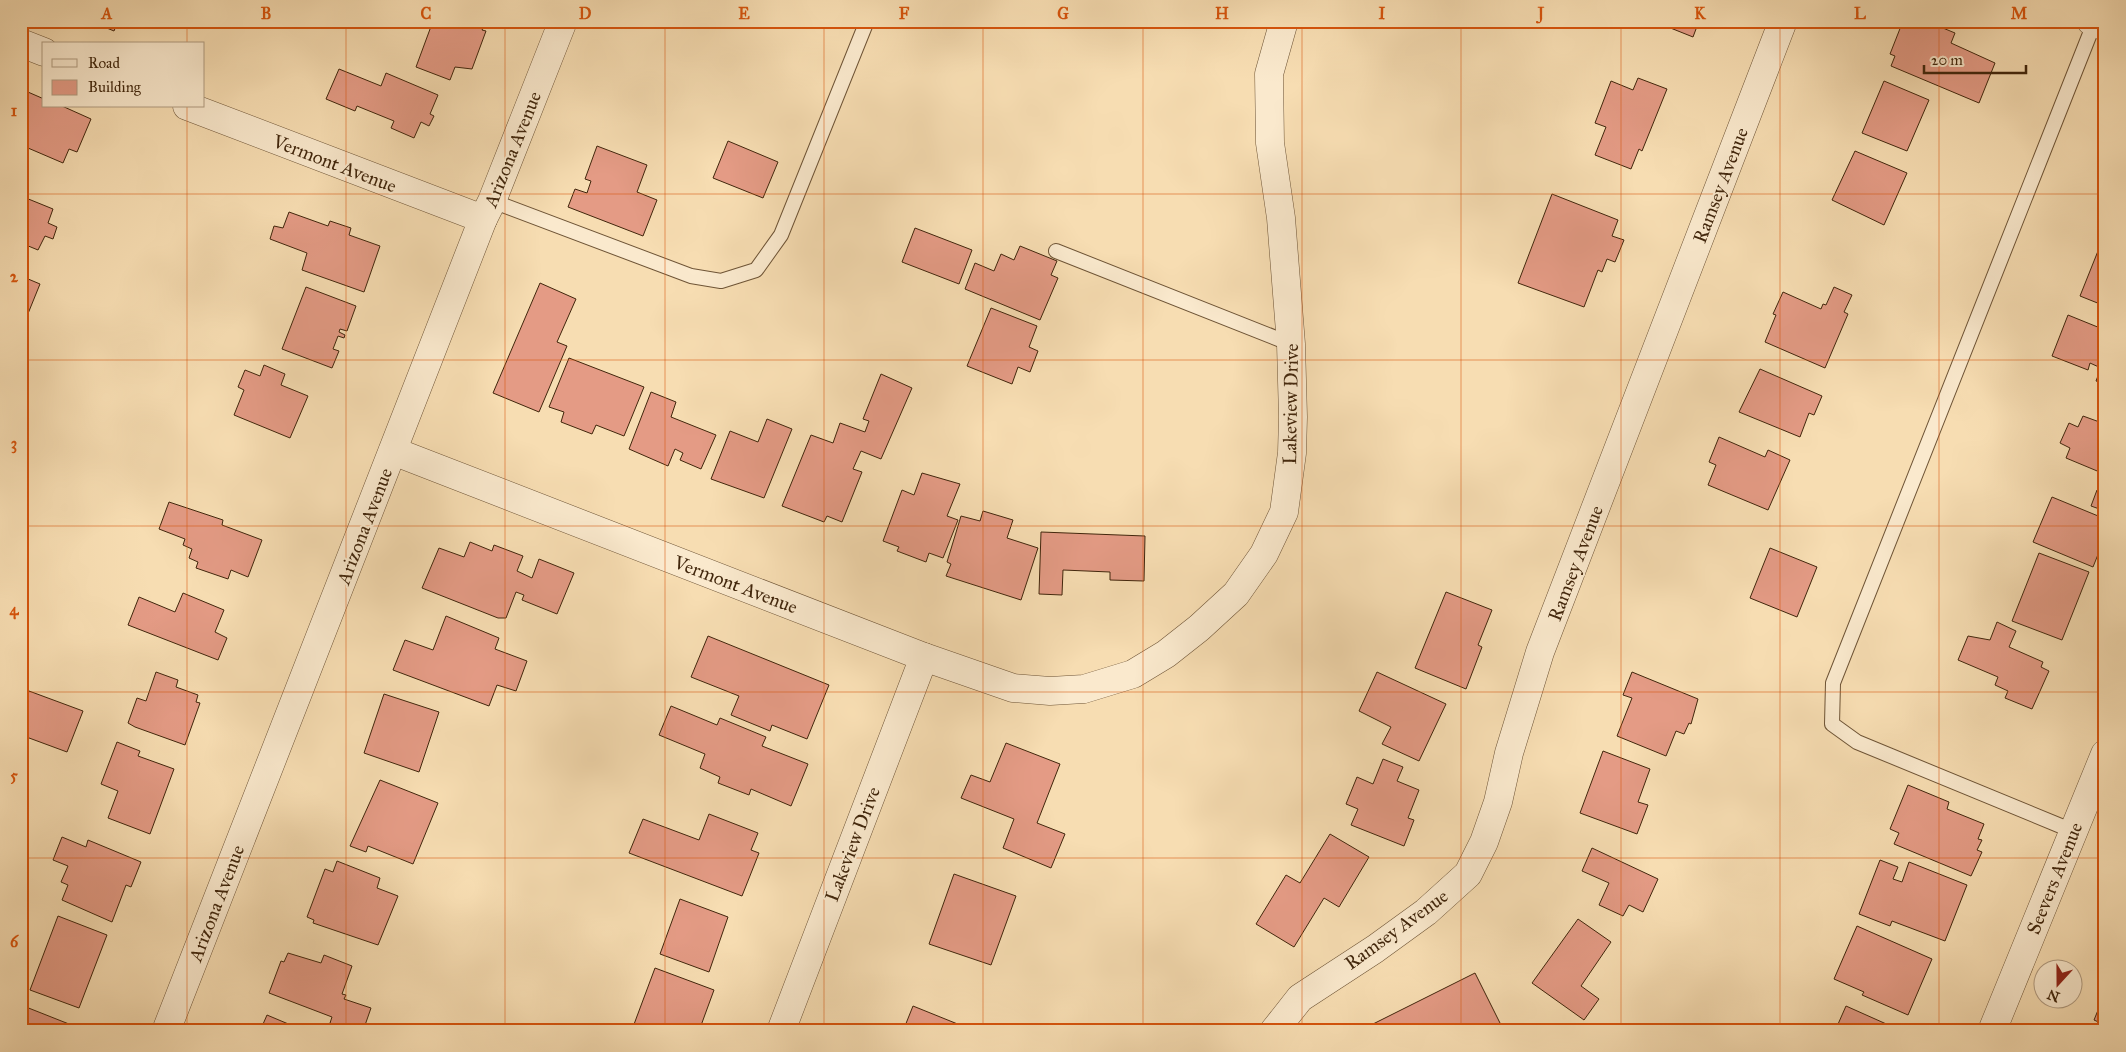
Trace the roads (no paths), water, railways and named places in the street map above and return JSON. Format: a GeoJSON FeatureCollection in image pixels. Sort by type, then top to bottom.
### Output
{"type":"FeatureCollection","features":[{"type":"Feature","properties":{"kind":"street","name":"Arizona Avenue"},"geometry":{"type":"LineString","coordinates":[[166,1031],[563,21]]}},
{"type":"Feature","properties":{"kind":"street","name":"Lakeview Drive"},"geometry":{"type":"LineString","coordinates":[[1084,689],[1133,674],[1166,654],[1199,628],[1236,594],[1264,554],[1284,512],[1292,454],[1291,344],[1280,218],[1270,133],[1269,74],[1284,21]]}},
{"type":"Feature","properties":{"kind":"street","name":"Ramsey Avenue"},"geometry":{"type":"LineString","coordinates":[[1274,1031],[1300,998],[1426,912],[1468,874],[1484,842],[1498,802],[1510,753],[1540,652],[1783,21]]}},
{"type":"Feature","properties":{"kind":"street"},"geometry":{"type":"LineString","coordinates":[[21,43],[42,51]]}},
{"type":"Feature","properties":{"kind":"street","name":"Vermont Avenue"},"geometry":{"type":"LineString","coordinates":[[193,108],[488,210]]}},
{"type":"Feature","properties":{"kind":"street","name":"Vermont Avenue"},"geometry":{"type":"LineString","coordinates":[[393,451],[924,657],[1013,688],[1050,691],[1084,689]]}},
{"type":"Feature","properties":{"kind":"street","name":"Lakeview Drive"},"geometry":{"type":"LineString","coordinates":[[781,1031],[924,657]]}},
{"type":"Feature","properties":{"kind":"street","name":"Seevers Avenue"},"geometry":{"type":"LineString","coordinates":[[1992,1031],[2105,754]]}},
{"type":"Feature","properties":{"kind":"lane"},"geometry":{"type":"LineString","coordinates":[[488,210],[691,276],[721,281],[756,270],[781,235],[868,21]]}},
{"type":"Feature","properties":{"kind":"lane"},"geometry":{"type":"LineString","coordinates":[[2073,831],[1857,742],[1832,724],[1833,683],[2096,23]]}},
{"type":"Feature","properties":{"kind":"lane"},"geometry":{"type":"LineString","coordinates":[[1056,251],[1291,344]]}}]}
